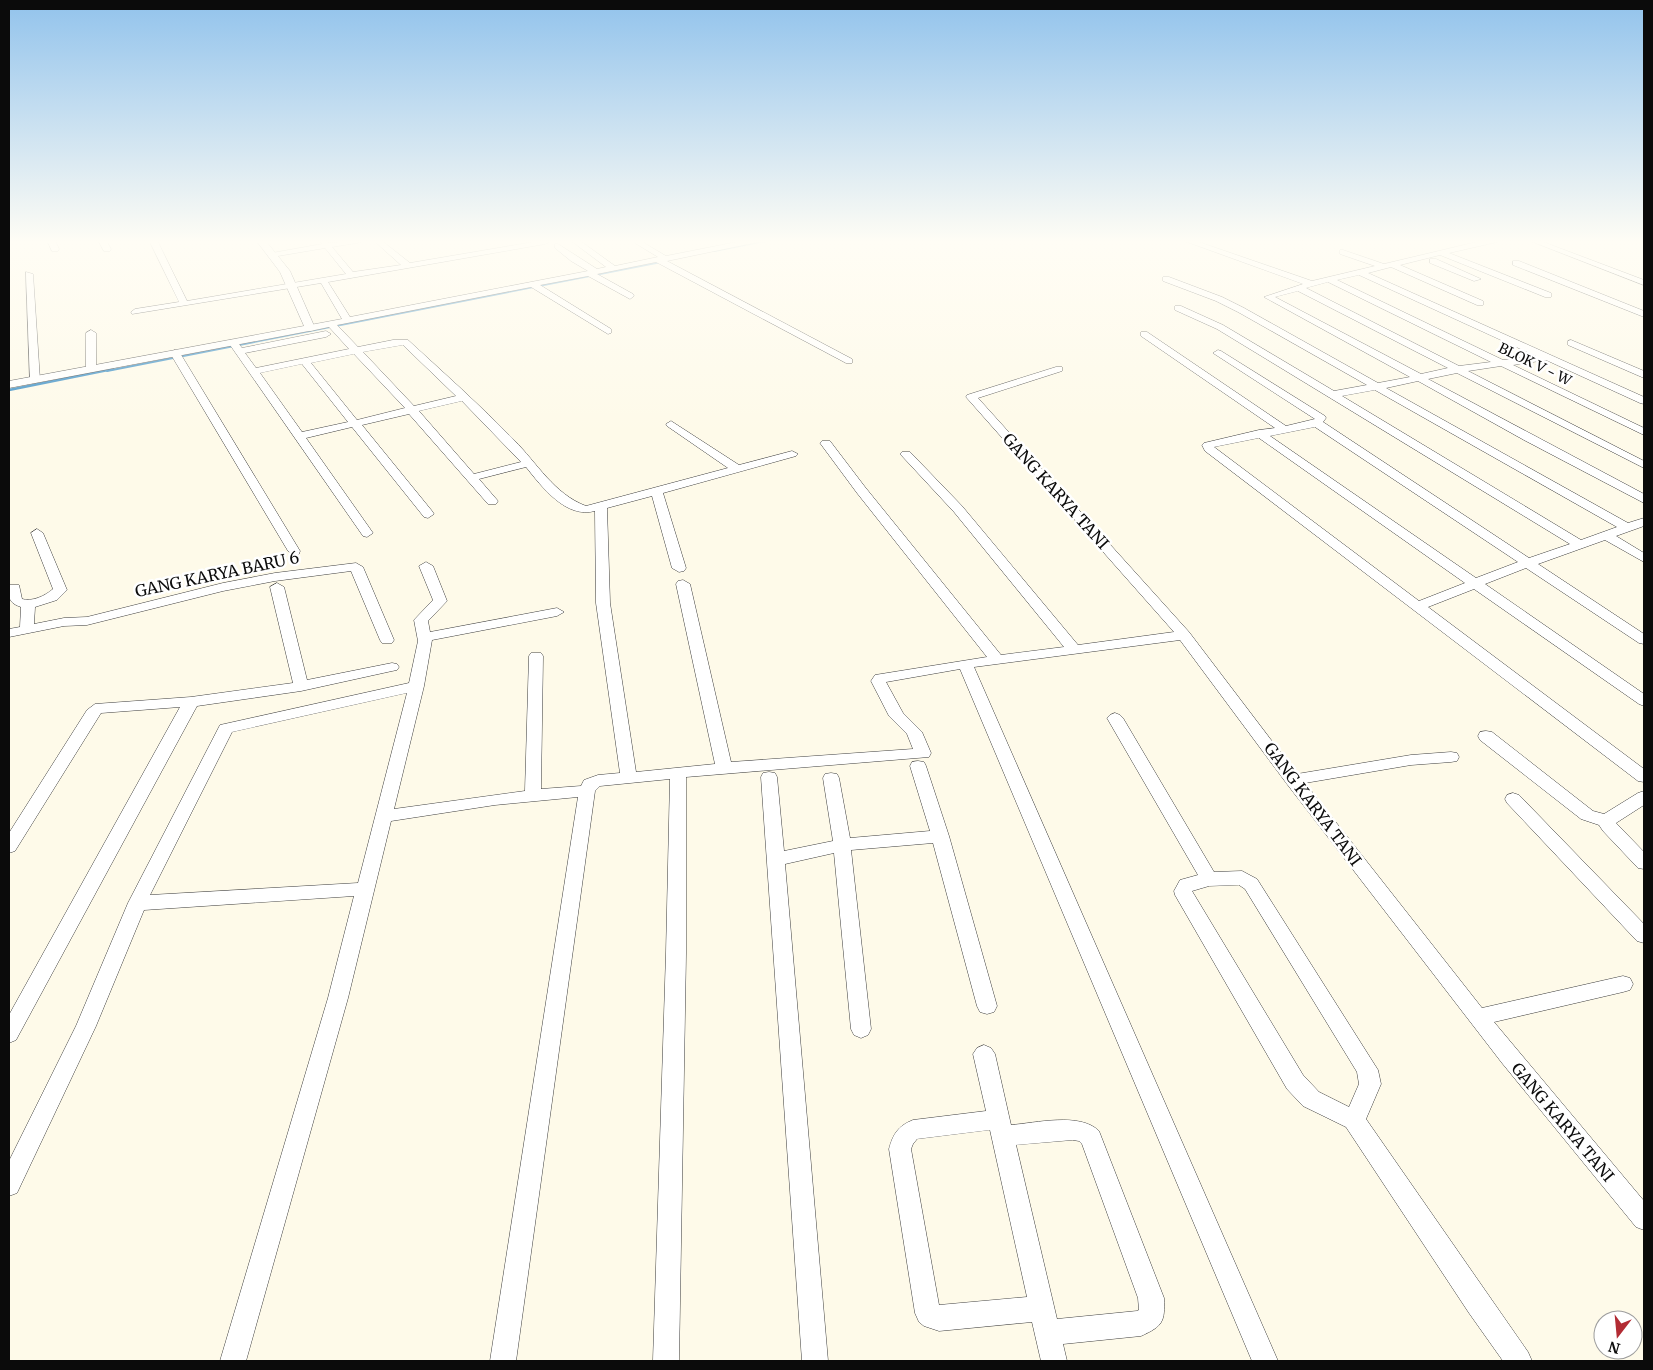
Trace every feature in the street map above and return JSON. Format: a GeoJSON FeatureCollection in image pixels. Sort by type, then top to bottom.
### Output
{"type":"FeatureCollection","features":[{"type":"Feature","properties":{"kind":"street"},"geometry":{"type":"LineString","coordinates":[[31,304],[35,359],[34,380]]}},
{"type":"Feature","properties":{"kind":"street"},"geometry":{"type":"LineString","coordinates":[[135,312],[184,304]]}},
{"type":"Feature","properties":{"kind":"street"},"geometry":{"type":"LineString","coordinates":[[300,304],[310,328]]}},
{"type":"Feature","properties":{"kind":"street"},"geometry":{"type":"LineString","coordinates":[[336,304],[348,321]]}},
{"type":"Feature","properties":{"kind":"street"},"geometry":{"type":"LineString","coordinates":[[9,385],[236,347],[334,328],[348,321],[440,304]]}},
{"type":"Feature","properties":{"kind":"street"},"geometry":{"type":"LineString","coordinates":[[565,304],[608,331]]}},
{"type":"Feature","properties":{"kind":"street"},"geometry":{"type":"LineString","coordinates":[[742,304],[849,361]]}},
{"type":"Feature","properties":{"kind":"street"},"geometry":{"type":"LineString","coordinates":[[1229,304],[1626,528]]}},
{"type":"Feature","properties":{"kind":"street"},"geometry":{"type":"LineString","coordinates":[[1279,304],[1644,499]]}},
{"type":"Feature","properties":{"kind":"street"},"geometry":{"type":"LineString","coordinates":[[1330,304],[1644,465]]}},
{"type":"Feature","properties":{"kind":"street","name":"BLOK V - W"},"geometry":{"type":"LineString","coordinates":[[1379,304],[1644,432]]}},
{"type":"Feature","properties":{"kind":"street"},"geometry":{"type":"LineString","coordinates":[[1431,304],[1644,401]]}},
{"type":"Feature","properties":{"kind":"street"},"geometry":{"type":"LineString","coordinates":[[1619,304],[1644,314]]}},
{"type":"Feature","properties":{"kind":"street"},"geometry":{"type":"LineString","coordinates":[[1178,308],[1220,327],[1581,545]]}},
{"type":"Feature","properties":{"kind":"street"},"geometry":{"type":"LineString","coordinates":[[236,347],[310,328],[334,328],[412,410],[492,501]]}},
{"type":"Feature","properties":{"kind":"street"},"geometry":{"type":"LineString","coordinates":[[91,332],[91,370]]}},
{"type":"Feature","properties":{"kind":"street"},"geometry":{"type":"LineString","coordinates":[[1144,334],[1283,429]]}},
{"type":"Feature","properties":{"kind":"street"},"geometry":{"type":"LineString","coordinates":[[255,371],[405,342],[510,442],[552,488],[579,508],[585,510],[792,454]]}},
{"type":"Feature","properties":{"kind":"street"},"geometry":{"type":"LineString","coordinates":[[1571,343],[1644,375]]}},
{"type":"Feature","properties":{"kind":"street"},"geometry":{"type":"LineString","coordinates":[[236,347],[301,436],[367,533]]}},
{"type":"Feature","properties":{"kind":"street"},"geometry":{"type":"LineString","coordinates":[[1218,354],[1321,418],[1317,422],[1210,443],[1209,449],[1644,778]]}},
{"type":"Feature","properties":{"kind":"street"},"geometry":{"type":"LineString","coordinates":[[177,356],[294,551]]}},
{"type":"Feature","properties":{"kind":"street"},"geometry":{"type":"LineString","coordinates":[[1332,394],[1499,362],[1546,356]]}},
{"type":"Feature","properties":{"kind":"street"},"geometry":{"type":"LineString","coordinates":[[305,362],[428,514]]}},
{"type":"Feature","properties":{"kind":"street","name":"GANG KARYA TANI"},"geometry":{"type":"LineString","coordinates":[[1059,369],[971,397],[1184,635],[1232,696],[1293,780],[1478,1017],[1558,1118],[1644,1219]]}},
{"type":"Feature","properties":{"kind":"street"},"geometry":{"type":"LineString","coordinates":[[301,436],[462,398]]}},
{"type":"Feature","properties":{"kind":"street"},"geometry":{"type":"LineString","coordinates":[[1317,422],[1527,564],[1644,640]]}},
{"type":"Feature","properties":{"kind":"street"},"geometry":{"type":"LineString","coordinates":[[672,424],[736,468]]}},
{"type":"Feature","properties":{"kind":"street"},"geometry":{"type":"LineString","coordinates":[[1259,434],[1644,701]]}},
{"type":"Feature","properties":{"kind":"street"},"geometry":{"type":"LineString","coordinates":[[826,443],[861,490],[997,660]]}},
{"type":"Feature","properties":{"kind":"street"},"geometry":{"type":"LineString","coordinates":[[906,454],[958,509],[1074,650]]}},
{"type":"Feature","properties":{"kind":"street"},"geometry":{"type":"LineString","coordinates":[[471,478],[529,463]]}},
{"type":"Feature","properties":{"kind":"street"},"geometry":{"type":"LineString","coordinates":[[656,490],[679,568]]}},
{"type":"Feature","properties":{"kind":"street"},"geometry":{"type":"LineString","coordinates":[[601,506],[604,603],[629,777]]}},
{"type":"Feature","properties":{"kind":"street"},"geometry":{"type":"LineString","coordinates":[[1418,606],[1644,522]]}},
{"type":"Feature","properties":{"kind":"street"},"geometry":{"type":"LineString","coordinates":[[14,588],[16,601],[28,605],[52,597],[60,590],[37,533]]}},
{"type":"Feature","properties":{"kind":"street"},"geometry":{"type":"LineString","coordinates":[[1607,536],[1644,558]]}},
{"type":"Feature","properties":{"kind":"street"},"geometry":{"type":"LineString","coordinates":[[234,1361],[338,998],[384,816],[416,686],[425,637],[421,620],[438,606],[440,601],[426,566]]}},
{"type":"Feature","properties":{"kind":"street","name":"GANG KARYA BARU 6"},"geometry":{"type":"LineString","coordinates":[[9,633],[64,622],[87,621],[223,587],[275,577],[356,567],[387,640]]}},
{"type":"Feature","properties":{"kind":"street"},"geometry":{"type":"LineString","coordinates":[[683,584],[724,768]]}},
{"type":"Feature","properties":{"kind":"street"},"geometry":{"type":"LineString","coordinates":[[277,586],[301,686]]}},
{"type":"Feature","properties":{"kind":"street"},"geometry":{"type":"LineString","coordinates":[[27,630],[28,605]]}},
{"type":"Feature","properties":{"kind":"street"},"geometry":{"type":"LineString","coordinates":[[425,637],[558,612]]}},
{"type":"Feature","properties":{"kind":"street"},"geometry":{"type":"LineString","coordinates":[[503,1361],[587,791],[590,784],[629,777],[724,768],[922,753],[914,732],[897,716],[878,679],[965,664],[1184,635]]}},
{"type":"Feature","properties":{"kind":"street"},"geometry":{"type":"LineString","coordinates":[[533,796],[536,656]]}},
{"type":"Feature","properties":{"kind":"street"},"geometry":{"type":"LineString","coordinates":[[965,664],[1264,1361]]}},
{"type":"Feature","properties":{"kind":"street"},"geometry":{"type":"LineString","coordinates":[[9,847],[95,710],[103,706],[191,702],[301,686],[392,667]]}},
{"type":"Feature","properties":{"kind":"street"},"geometry":{"type":"LineString","coordinates":[[9,1185],[86,1026],[137,903],[226,728],[416,686]]}},
{"type":"Feature","properties":{"kind":"street"},"geometry":{"type":"LineString","coordinates":[[10,1029],[191,702]]}},
{"type":"Feature","properties":{"kind":"street"},"geometry":{"type":"LineString","coordinates":[[1115,718],[1209,879]]}},
{"type":"Feature","properties":{"kind":"street"},"geometry":{"type":"LineString","coordinates":[[1486,736],[1587,815],[1606,821],[1609,827],[1644,863]]}},
{"type":"Feature","properties":{"kind":"street"},"geometry":{"type":"LineString","coordinates":[[1293,780],[1411,760],[1451,756]]}},
{"type":"Feature","properties":{"kind":"street"},"geometry":{"type":"LineString","coordinates":[[918,766],[940,836],[987,1006]]}},
{"type":"Feature","properties":{"kind":"street"},"geometry":{"type":"LineString","coordinates":[[666,1361],[676,953],[678,773]]}},
{"type":"Feature","properties":{"kind":"street"},"geometry":{"type":"LineString","coordinates":[[769,777],[815,1361]]}},
{"type":"Feature","properties":{"kind":"street"},"geometry":{"type":"LineString","coordinates":[[830,778],[842,845],[861,1029]]}},
{"type":"Feature","properties":{"kind":"street"},"geometry":{"type":"LineString","coordinates":[[384,816],[495,799],[587,791]]}},
{"type":"Feature","properties":{"kind":"street"},"geometry":{"type":"LineString","coordinates":[[1606,821],[1644,797]]}},
{"type":"Feature","properties":{"kind":"street"},"geometry":{"type":"LineString","coordinates":[[1512,799],[1644,936]]}},
{"type":"Feature","properties":{"kind":"street"},"geometry":{"type":"LineString","coordinates":[[776,859],[842,845],[940,836]]}},
{"type":"Feature","properties":{"kind":"street"},"geometry":{"type":"LineString","coordinates":[[1354,1120],[1370,1084],[1367,1070],[1251,884],[1242,878],[1209,879],[1186,885],[1183,891],[1184,895],[1295,1082],[1311,1099],[1354,1120],[1478,1304],[1519,1361]]}},
{"type":"Feature","properties":{"kind":"street"},"geometry":{"type":"LineString","coordinates":[[137,903],[365,889]]}},
{"type":"Feature","properties":{"kind":"street"},"geometry":{"type":"LineString","coordinates":[[1478,1017],[1623,984]]}},
{"type":"Feature","properties":{"kind":"street"},"geometry":{"type":"LineString","coordinates":[[984,1054],[1054,1361]]}},
{"type":"Feature","properties":{"kind":"street"},"geometry":{"type":"LineString","coordinates":[[1042,1308],[939,1318],[933,1317],[928,1313],[900,1150],[902,1140],[907,1133],[913,1130],[1000,1128],[1073,1130],[1085,1132],[1091,1138],[1151,1298],[1152,1316],[1141,1323],[1048,1334]]}},
{"type":"Feature","properties":{"kind":"waterway"},"geometry":{"type":"LineString","coordinates":[[107,371],[448,304]]}},
{"type":"Feature","properties":{"kind":"waterway"},"geometry":{"type":"LineString","coordinates":[[9,390],[113,369]]}}]}
